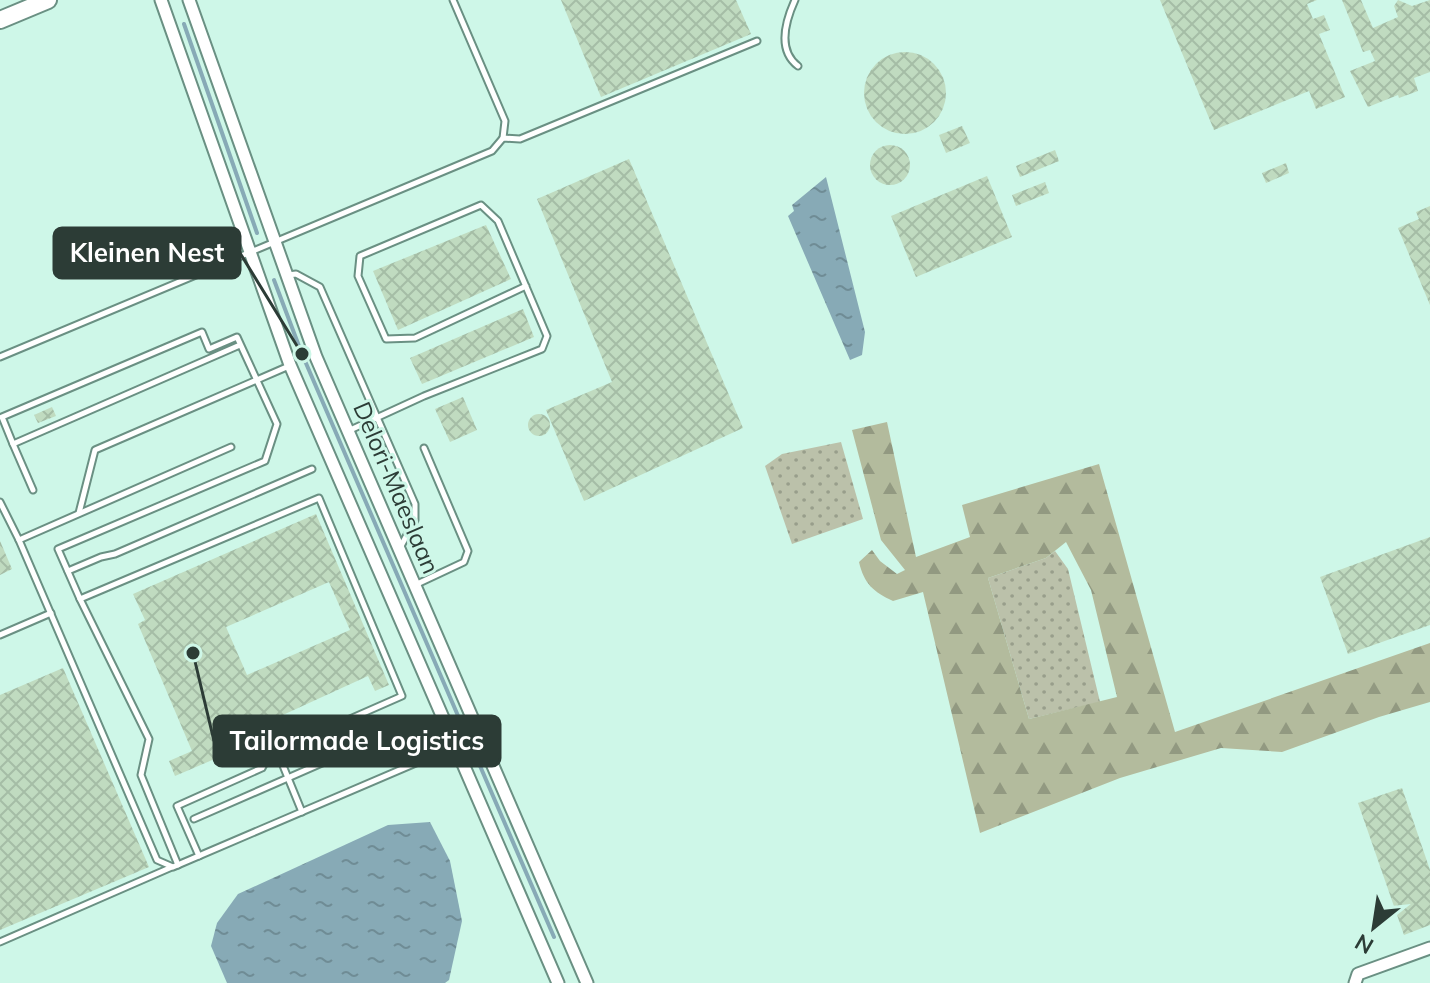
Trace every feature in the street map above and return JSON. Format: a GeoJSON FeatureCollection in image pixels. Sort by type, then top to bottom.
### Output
{"type":"FeatureCollection","features":[{"type":"Feature","properties":{"kind":"main road"},"geometry":{"type":"LineString","coordinates":[[0,20],[48,0]]}},
{"type":"Feature","properties":{"kind":"street","name":"Delori-Maeslaan"},"geometry":{"type":"LineString","coordinates":[[161,0],[290,365],[558,983]]}},
{"type":"Feature","properties":{"kind":"street","name":"Delori-Maeslaan"},"geometry":{"type":"LineString","coordinates":[[189,0],[316,357],[587,983]]}},
{"type":"Feature","properties":{"kind":"street"},"geometry":{"type":"LineString","coordinates":[[1355,983],[1358,974],[1430,948]]}},
{"type":"Feature","properties":{"kind":"lane"},"geometry":{"type":"LineString","coordinates":[[0,357],[492,151],[503,138],[505,121],[453,0]]}},
{"type":"Feature","properties":{"kind":"lane"},"geometry":{"type":"LineString","coordinates":[[795,0],[787,18],[785,49],[790,60],[798,66]]}},
{"type":"Feature","properties":{"kind":"lane"},"geometry":{"type":"LineString","coordinates":[[503,138],[520,139],[757,41]]}},
{"type":"Feature","properties":{"kind":"lane"},"geometry":{"type":"LineString","coordinates":[[347,431],[424,396],[542,349],[547,336],[526,286],[498,221],[481,205],[360,256],[358,276],[386,339],[415,338],[526,286]]}},
{"type":"Feature","properties":{"kind":"lane"},"geometry":{"type":"LineString","coordinates":[[287,275],[296,274],[320,287],[415,504],[415,520],[398,550]]}},
{"type":"Feature","properties":{"kind":"lane"},"geometry":{"type":"LineString","coordinates":[[33,490],[2,417],[202,332],[209,349],[237,337],[277,424],[265,461],[58,549],[149,739],[141,775],[175,866]]}},
{"type":"Feature","properties":{"kind":"lane"},"geometry":{"type":"LineString","coordinates":[[13,444],[240,345]]}},
{"type":"Feature","properties":{"kind":"lane"},"geometry":{"type":"LineString","coordinates":[[79,513],[95,450],[290,365]]}},
{"type":"Feature","properties":{"kind":"lane"},"geometry":{"type":"LineString","coordinates":[[19,540],[231,447]]}},
{"type":"Feature","properties":{"kind":"lane"},"geometry":{"type":"LineString","coordinates":[[414,586],[464,562],[468,551],[424,448]]}},
{"type":"Feature","properties":{"kind":"lane"},"geometry":{"type":"LineString","coordinates":[[68,571],[115,554],[312,469]]}},
{"type":"Feature","properties":{"kind":"lane"},"geometry":{"type":"LineString","coordinates":[[80,599],[319,498],[402,696],[277,751],[269,755],[262,768],[177,806],[199,856]]}},
{"type":"Feature","properties":{"kind":"lane"},"geometry":{"type":"LineString","coordinates":[[0,502],[157,860],[175,866]]}},
{"type":"Feature","properties":{"kind":"lane"},"geometry":{"type":"LineString","coordinates":[[0,635],[51,613]]}},
{"type":"Feature","properties":{"kind":"lane"},"geometry":{"type":"LineString","coordinates":[[194,819],[418,721]]}},
{"type":"Feature","properties":{"kind":"lane"},"geometry":{"type":"LineString","coordinates":[[0,942],[479,736]]}},
{"type":"Feature","properties":{"kind":"lane"},"geometry":{"type":"LineString","coordinates":[[277,751],[302,812]]}},
{"type":"Feature","properties":{"kind":"green space"},"geometry":{"type":"Polygon","coordinates":[[[887,422],[916,557],[970,537],[962,505],[1099,464],[1175,732],[1430,643],[1430,702],[1282,752],[1221,748],[1120,778],[980,833],[923,592],[893,601],[871,586],[861,570],[859,562],[872,550],[897,574],[905,570],[881,540],[852,430],[887,422]],[[1066,542],[1046,558],[988,578],[1029,719],[1117,697],[1091,590],[1066,542]]]}},
{"type":"Feature","properties":{"kind":"green space"},"geometry":{"type":"Polygon","coordinates":[[[841,442],[863,519],[792,544],[765,466],[782,454],[841,442]]]}},
{"type":"Feature","properties":{"kind":"green space"},"geometry":{"type":"Polygon","coordinates":[[[1055,551],[1068,569],[1100,702],[1029,719],[988,578],[1046,558],[1055,551]]]}},
{"type":"Feature","properties":{"kind":"water"},"geometry":{"type":"Polygon","coordinates":[[[826,177],[865,332],[862,355],[850,360],[788,216],[794,211],[792,205],[826,177]]]}},
{"type":"Feature","properties":{"kind":"water"},"geometry":{"type":"Polygon","coordinates":[[[430,822],[450,861],[462,921],[449,980],[445,983],[227,983],[211,946],[217,923],[238,894],[388,825],[430,822]]]}},
{"type":"Feature","properties":{"kind":"building"},"geometry":{"type":"Polygon","coordinates":[[[561,0],[736,0],[751,34],[601,97],[561,0]]]}},
{"type":"Feature","properties":{"kind":"building"},"geometry":{"type":"Polygon","coordinates":[[[1160,0],[1317,0],[1307,4],[1313,19],[1324,15],[1330,30],[1319,34],[1345,97],[1316,109],[1309,91],[1214,130],[1160,0]]]}},
{"type":"Feature","properties":{"kind":"building"},"geometry":{"type":"Polygon","coordinates":[[[1342,0],[1361,0],[1373,28],[1398,17],[1394,6],[1398,0],[1412,6],[1430,0],[1430,72],[1414,78],[1418,91],[1368,107],[1350,71],[1375,61],[1370,50],[1363,52],[1342,0]]]}},
{"type":"Feature","properties":{"kind":"building"},"geometry":{"type":"Polygon","coordinates":[[[905,52],[921,55],[934,64],[943,77],[946,93],[943,109],[934,122],[921,131],[905,134],[889,131],[876,122],[867,109],[864,93],[867,77],[876,64],[889,55],[905,52]]]}},
{"type":"Feature","properties":{"kind":"building"},"geometry":{"type":"Polygon","coordinates":[[[962,126],[970,143],[946,153],[939,135],[962,126]]]}},
{"type":"Feature","properties":{"kind":"building"},"geometry":{"type":"Polygon","coordinates":[[[890,145],[904,151],[910,165],[904,179],[890,185],[876,179],[870,165],[876,151],[890,145]]]}},
{"type":"Feature","properties":{"kind":"building"},"geometry":{"type":"Polygon","coordinates":[[[1055,150],[1059,161],[1020,177],[1016,166],[1055,150]]]}},
{"type":"Feature","properties":{"kind":"building"},"geometry":{"type":"Polygon","coordinates":[[[629,159],[743,428],[584,501],[546,410],[612,382],[537,199],[629,159]]]}},
{"type":"Feature","properties":{"kind":"building"},"geometry":{"type":"Polygon","coordinates":[[[1286,163],[1289,173],[1266,183],[1262,173],[1286,163]]]}},
{"type":"Feature","properties":{"kind":"building"},"geometry":{"type":"Polygon","coordinates":[[[987,176],[1012,237],[916,277],[891,216],[987,176]]]}},
{"type":"Feature","properties":{"kind":"building"},"geometry":{"type":"Polygon","coordinates":[[[1045,182],[1049,193],[1016,206],[1012,195],[1045,182]]]}},
{"type":"Feature","properties":{"kind":"building"},"geometry":{"type":"Polygon","coordinates":[[[1430,206],[1430,305],[1398,228],[1419,219],[1416,212],[1430,206]]]}},
{"type":"Feature","properties":{"kind":"building"},"geometry":{"type":"Polygon","coordinates":[[[486,225],[511,279],[398,330],[373,271],[486,225]]]}},
{"type":"Feature","properties":{"kind":"building"},"geometry":{"type":"Polygon","coordinates":[[[523,309],[534,337],[422,384],[410,358],[523,309]]]}},
{"type":"Feature","properties":{"kind":"building"},"geometry":{"type":"Polygon","coordinates":[[[463,397],[477,430],[450,442],[435,409],[463,397]]]}},
{"type":"Feature","properties":{"kind":"building"},"geometry":{"type":"Polygon","coordinates":[[[52,407],[56,416],[38,423],[34,415],[52,407]]]}},
{"type":"Feature","properties":{"kind":"building"},"geometry":{"type":"Polygon","coordinates":[[[539,414],[547,417],[550,425],[547,433],[539,436],[531,433],[528,425],[531,417],[539,414]]]}},
{"type":"Feature","properties":{"kind":"building"},"geometry":{"type":"Polygon","coordinates":[[[316,514],[389,685],[375,691],[368,676],[261,725],[266,737],[175,776],[169,761],[192,751],[138,624],[145,620],[133,594],[316,514]],[[329,582],[226,627],[247,675],[350,630],[329,582]]]}},
{"type":"Feature","properties":{"kind":"building"},"geometry":{"type":"Polygon","coordinates":[[[1430,537],[1430,625],[1348,654],[1320,577],[1430,537]]]}},
{"type":"Feature","properties":{"kind":"building"},"geometry":{"type":"Polygon","coordinates":[[[0,541],[12,569],[0,575],[0,541]]]}},
{"type":"Feature","properties":{"kind":"building"},"geometry":{"type":"Polygon","coordinates":[[[63,668],[149,867],[0,930],[0,695],[63,668]]]}},
{"type":"Feature","properties":{"kind":"building"},"geometry":{"type":"Polygon","coordinates":[[[1402,788],[1430,870],[1430,925],[1404,935],[1358,803],[1402,788]]]}},
{"type":"Feature","properties":{"kind":"waterway"},"geometry":{"type":"LineString","coordinates":[[184,24],[257,233]]}},
{"type":"Feature","properties":{"kind":"waterway"},"geometry":{"type":"LineString","coordinates":[[274,280],[302,354],[462,725]]}},
{"type":"Feature","properties":{"kind":"waterway"},"geometry":{"type":"LineString","coordinates":[[474,752],[554,937]]}},
{"type":"Feature","properties":{"kind":"place","name":"Kleinen Nest"},"geometry":{"type":"Point","coordinates":[302,354]}},
{"type":"Feature","properties":{"kind":"place","name":"Tailormade Logistics"},"geometry":{"type":"Point","coordinates":[193,653]}}]}
